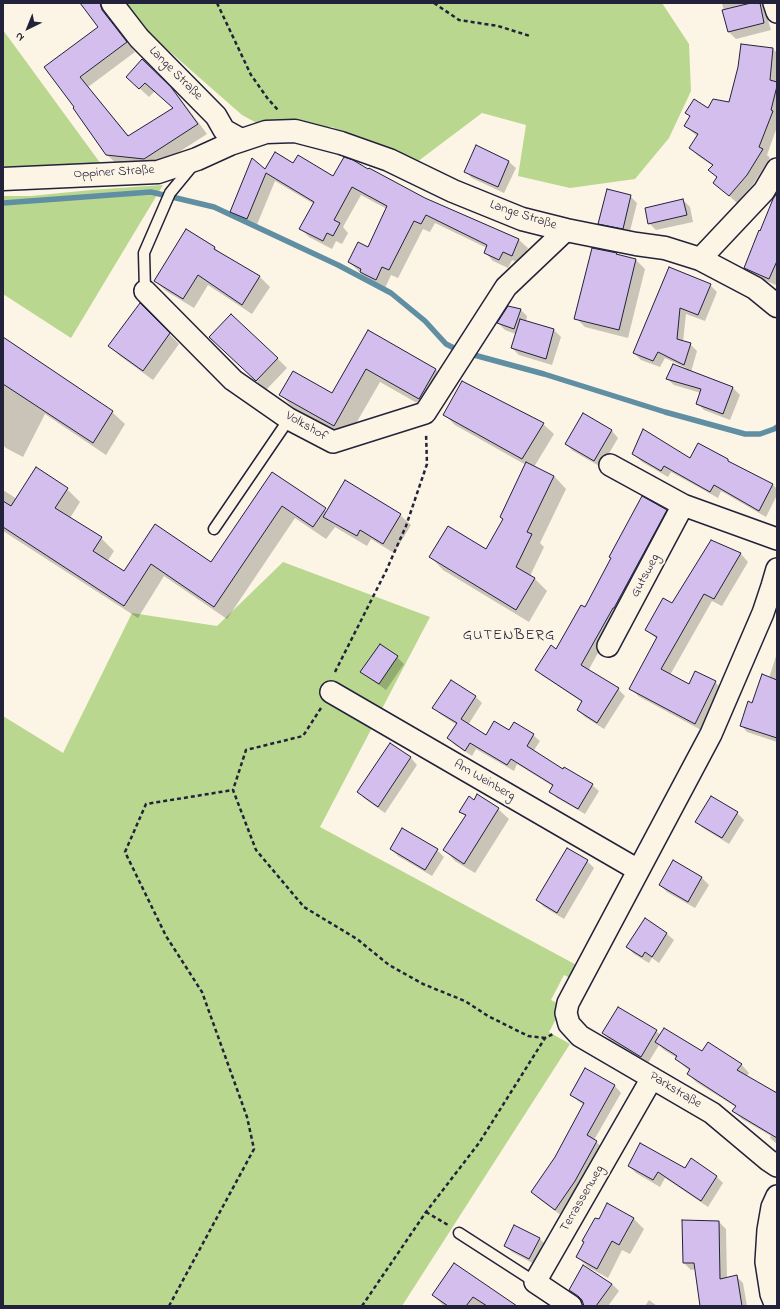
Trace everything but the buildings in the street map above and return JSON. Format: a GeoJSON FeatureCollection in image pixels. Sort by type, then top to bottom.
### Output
{"type":"FeatureCollection","features":[{"type":"Feature","properties":{"kind":"street","name":"Lange Straße"},"geometry":{"type":"LineString","coordinates":[[112,3],[140,38],[216,116],[224,130],[242,140]]}},
{"type":"Feature","properties":{"kind":"street"},"geometry":{"type":"LineString","coordinates":[[774,3],[777,12]]}},
{"type":"Feature","properties":{"kind":"street","name":"Lange Straße"},"geometry":{"type":"LineString","coordinates":[[266,132],[295,131],[341,143],[389,160],[453,191],[522,219],[566,230],[636,244],[665,248],[700,259],[755,288],[777,306]]}},
{"type":"Feature","properties":{"kind":"street","name":"Oppiner Straße"},"geometry":{"type":"LineString","coordinates":[[3,179],[158,172],[197,159],[230,144],[266,132]]}},
{"type":"Feature","properties":{"kind":"street"},"geometry":{"type":"LineString","coordinates":[[700,259],[764,191],[777,169]]}},
{"type":"Feature","properties":{"kind":"street"},"geometry":{"type":"LineString","coordinates":[[425,413],[506,288],[566,230]]}},
{"type":"Feature","properties":{"kind":"street","name":"Volkshof"},"geometry":{"type":"LineString","coordinates":[[145,291],[233,380],[289,419],[332,442],[425,413]]}},
{"type":"Feature","properties":{"kind":"street"},"geometry":{"type":"LineString","coordinates":[[610,465],[683,505],[777,539]]}},
{"type":"Feature","properties":{"kind":"street","name":"Gutsweg"},"geometry":{"type":"LineString","coordinates":[[608,646],[683,505]]}},
{"type":"Feature","properties":{"kind":"street"},"geometry":{"type":"LineString","coordinates":[[569,1024],[566,1013],[568,1003],[711,734],[763,613],[777,569]]}},
{"type":"Feature","properties":{"kind":"street","name":"Am Weinberg"},"geometry":{"type":"LineString","coordinates":[[331,692],[638,870]]}},
{"type":"Feature","properties":{"kind":"street","name":"Parkstraße"},"geometry":{"type":"LineString","coordinates":[[569,1024],[580,1036],[712,1113],[777,1166]]}},
{"type":"Feature","properties":{"kind":"street","name":"Terrassenweg"},"geometry":{"type":"LineString","coordinates":[[535,1282],[652,1078]]}},
{"type":"Feature","properties":{"kind":"street"},"geometry":{"type":"LineString","coordinates":[[776,1306],[771,1294],[766,1262],[768,1230],[772,1207],[777,1196]]}},
{"type":"Feature","properties":{"kind":"street"},"geometry":{"type":"LineString","coordinates":[[535,1282],[571,1306]]}},
{"type":"Feature","properties":{"kind":"lane","name":"Volkshof"},"geometry":{"type":"LineString","coordinates":[[145,291],[144,253],[170,193],[197,159]]}},
{"type":"Feature","properties":{"kind":"lane"},"geometry":{"type":"LineString","coordinates":[[214,529],[289,419]]}},
{"type":"Feature","properties":{"kind":"lane"},"geometry":{"type":"LineString","coordinates":[[459,1233],[535,1282]]}},
{"type":"Feature","properties":{"kind":"path"},"geometry":{"type":"LineString","coordinates":[[217,3],[251,75],[268,99],[295,131]]}},
{"type":"Feature","properties":{"kind":"path"},"geometry":{"type":"LineString","coordinates":[[434,3],[459,20],[498,26],[530,36]]}},
{"type":"Feature","properties":{"kind":"path"},"geometry":{"type":"LineString","coordinates":[[425,413],[427,464],[406,526],[367,610],[335,673],[331,692],[303,736],[246,750],[233,790],[256,850],[304,907],[357,939],[389,965],[422,984],[465,1001],[488,1016],[528,1036],[545,1038]]}},
{"type":"Feature","properties":{"kind":"path"},"geometry":{"type":"LineString","coordinates":[[169,1306],[254,1149],[247,1117],[202,992],[166,936],[125,852],[146,804],[233,790]]}},
{"type":"Feature","properties":{"kind":"path"},"geometry":{"type":"LineString","coordinates":[[362,1306],[426,1212],[479,1143],[545,1038],[569,1024]]}},
{"type":"Feature","properties":{"kind":"path"},"geometry":{"type":"LineString","coordinates":[[426,1212],[459,1233]]}},
{"type":"Feature","properties":{"kind":"green space"},"geometry":{"type":"Polygon","coordinates":[[[120,3],[662,3],[689,44],[691,91],[669,138],[635,179],[570,188],[518,176],[526,125],[482,113],[417,162],[332,127],[295,126],[266,128],[242,115],[144,29],[120,3]]]}},
{"type":"Feature","properties":{"kind":"green space"},"geometry":{"type":"Polygon","coordinates":[[[3,30],[101,164],[3,167],[3,30]]]}},
{"type":"Feature","properties":{"kind":"green space"},"geometry":{"type":"Polygon","coordinates":[[[163,185],[71,338],[3,294],[3,196],[31,196],[163,185]]]}},
{"type":"Feature","properties":{"kind":"green space"},"geometry":{"type":"Polygon","coordinates":[[[283,562],[430,617],[320,827],[582,968],[576,981],[564,975],[551,1000],[563,1006],[549,1032],[570,1044],[402,1306],[3,1306],[3,716],[63,753],[132,613],[217,626],[283,562]]]}},
{"type":"Feature","properties":{"kind":"waterway"},"geometry":{"type":"LineString","coordinates":[[3,203],[151,192],[214,207],[338,265],[391,293],[425,321],[446,344],[454,348]]}},
{"type":"Feature","properties":{"kind":"waterway"},"geometry":{"type":"LineString","coordinates":[[474,355],[544,374],[665,412],[745,434],[760,434],[777,427]]}},
{"type":"Feature","properties":{"kind":"district","name":"GUTENBERG"},"geometry":{"type":"Point","coordinates":[509,637]}}]}
